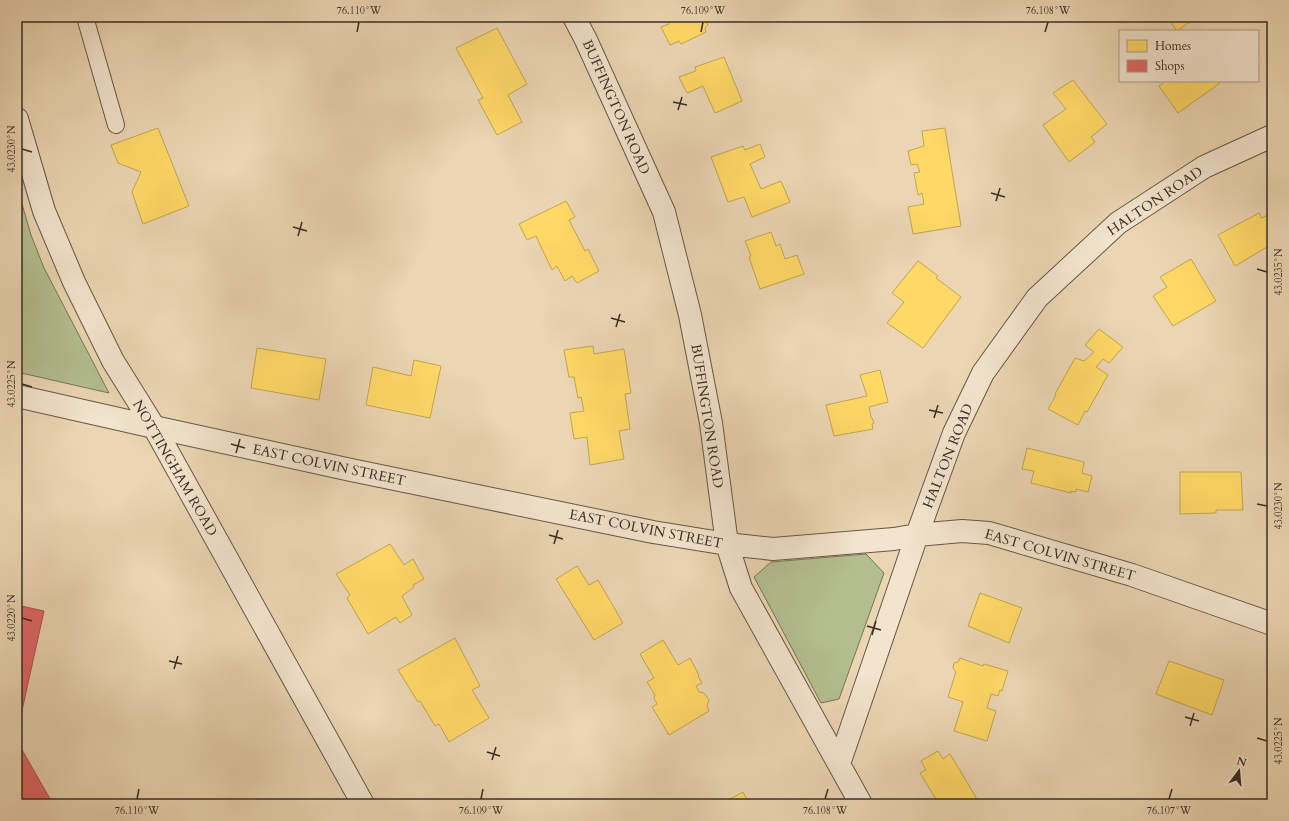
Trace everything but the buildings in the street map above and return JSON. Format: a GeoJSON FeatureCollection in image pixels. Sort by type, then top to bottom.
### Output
{"type":"FeatureCollection","features":[{"type":"Feature","properties":{"kind":"street","name":"BUFFINGTON ROAD"},"geometry":{"type":"LineString","coordinates":[[574,17],[586,40],[664,212],[690,315],[708,408],[726,544],[741,588],[861,804]]}},
{"type":"Feature","properties":{"kind":"street","name":"NOTTINGHAM ROAD"},"geometry":{"type":"LineString","coordinates":[[17,119],[44,211],[74,282],[113,361],[154,427],[363,804]]}},
{"type":"Feature","properties":{"kind":"street","name":"HALTON ROAD"},"geometry":{"type":"LineString","coordinates":[[839,764],[917,535],[954,433],[983,374],[1037,298],[1118,223],[1204,167],[1272,136]]}},
{"type":"Feature","properties":{"kind":"street","name":"EAST COLVIN STREET"},"geometry":{"type":"LineString","coordinates":[[17,396],[351,470],[653,532],[726,544],[773,549],[894,539],[917,535],[962,531],[989,533],[1132,575],[1272,624]]}},
{"type":"Feature","properties":{"kind":"lane"},"geometry":{"type":"LineString","coordinates":[[85,17],[116,125]]}},
{"type":"Feature","properties":{"kind":"green space"},"geometry":{"type":"Polygon","coordinates":[[[17,187],[31,235],[44,268],[109,393],[17,372],[17,187]]]}},
{"type":"Feature","properties":{"kind":"green space"},"geometry":{"type":"Polygon","coordinates":[[[866,554],[884,573],[839,699],[821,703],[754,577],[771,562],[866,554]]]}}]}
